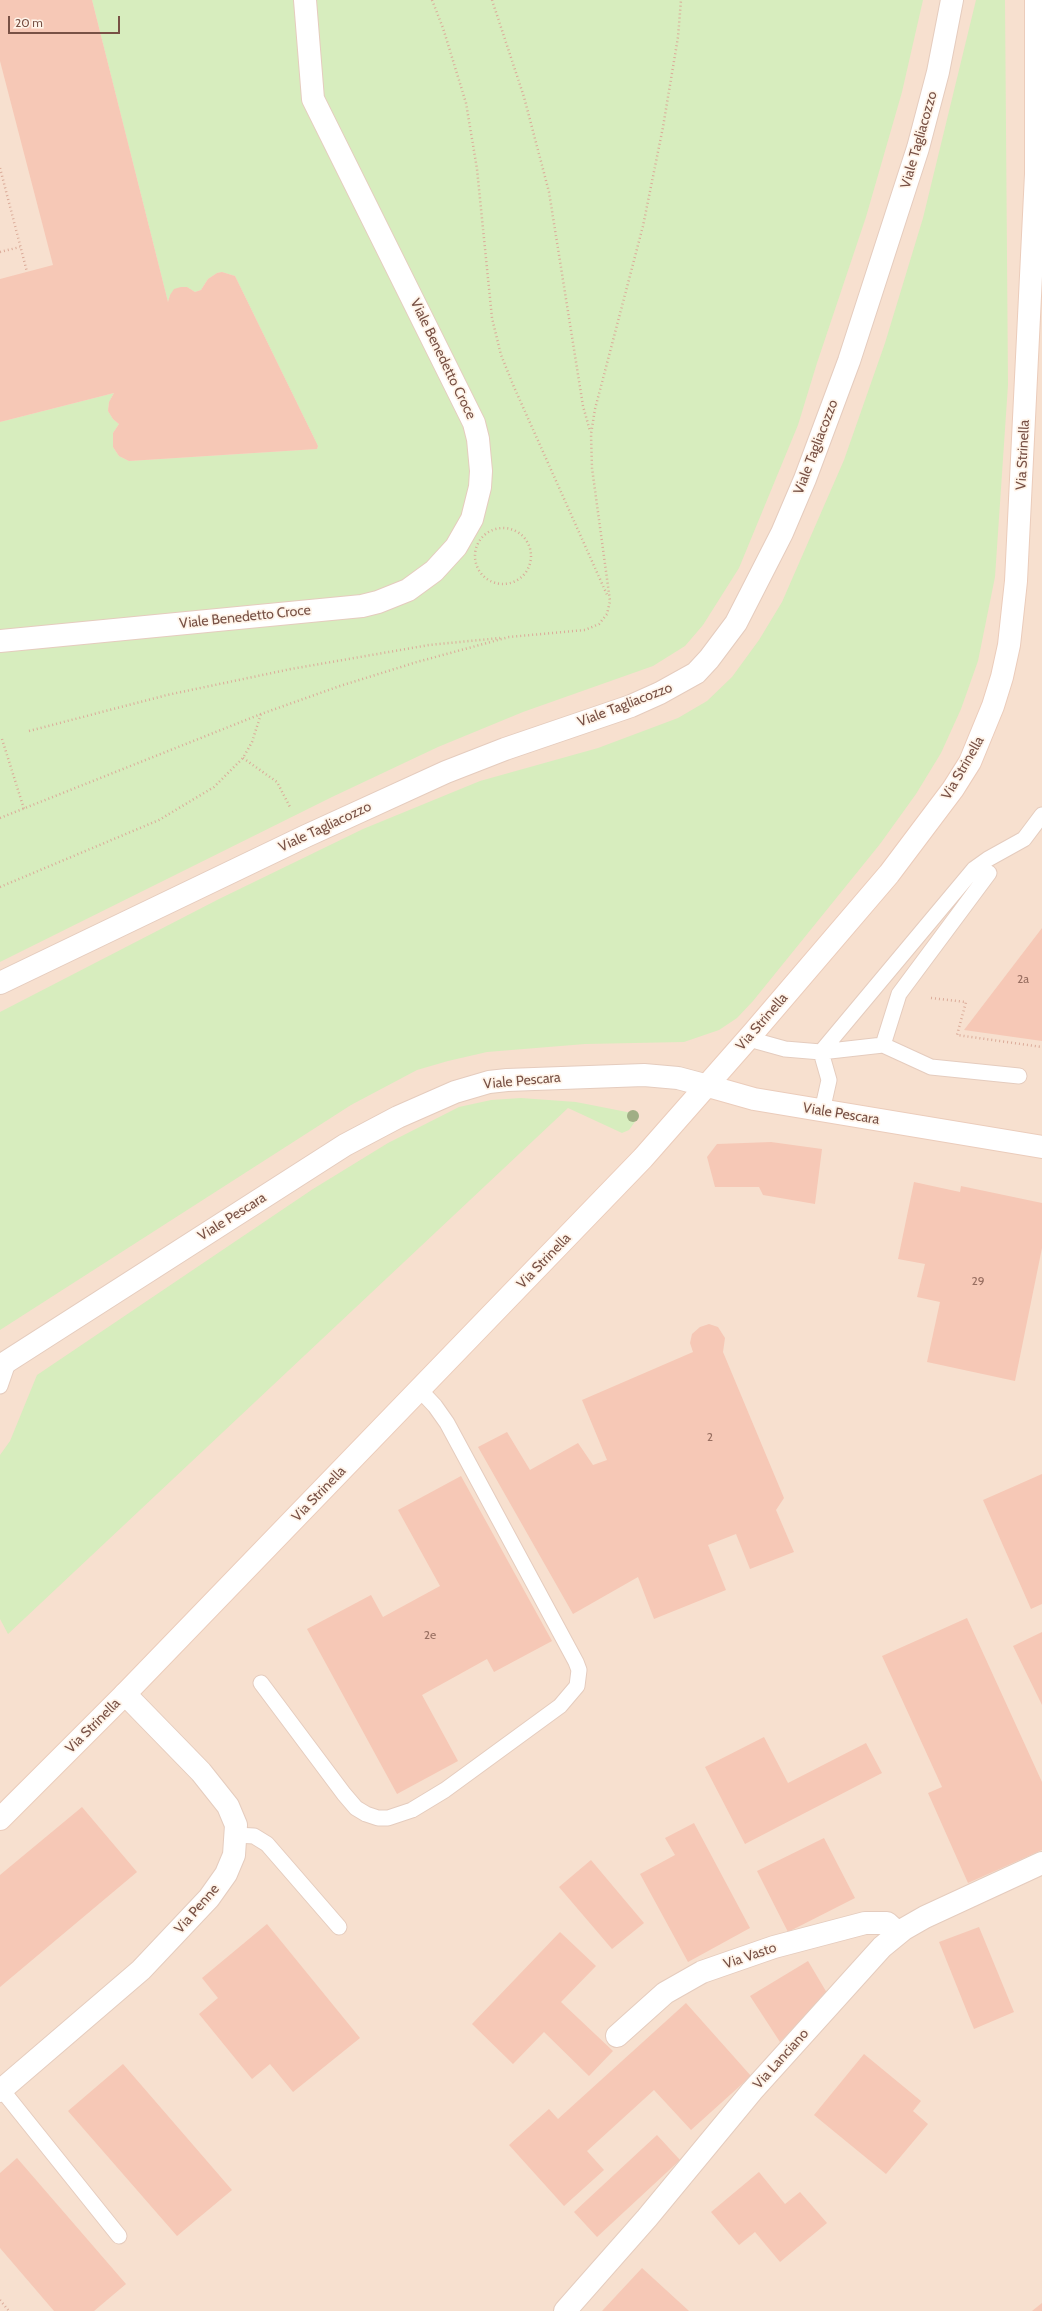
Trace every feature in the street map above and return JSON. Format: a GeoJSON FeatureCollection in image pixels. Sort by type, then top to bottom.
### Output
{"type":"FeatureCollection","features":[{"type":"Feature","properties":{"kind":"street","name":"Viale Benedetto Croce"},"geometry":{"type":"LineString","coordinates":[[0,641],[362,606],[378,602],[408,590],[434,571],[456,547],[472,518],[480,487],[481,471],[478,439],[474,423],[313,99],[305,0]]}},
{"type":"Feature","properties":{"kind":"street","name":"Viale Tagliacozzo"},"geometry":{"type":"LineString","coordinates":[[0,983],[306,836],[446,772],[505,749],[631,706],[660,693],[696,673],[724,641],[749,601],[782,533],[805,479],[849,361],[918,148],[938,72],[952,0]]}},
{"type":"Feature","properties":{"kind":"street","name":"Via Strinella"},"geometry":{"type":"LineString","coordinates":[[0,1819],[125,1694],[643,1158],[708,1086],[889,874],[953,789],[970,762],[982,735],[1002,677],[1009,645],[1016,581],[1036,174],[1036,0]]}},
{"type":"Feature","properties":{"kind":"street","name":"Viale Pescara"},"geometry":{"type":"LineString","coordinates":[[4,1363],[345,1145],[398,1117],[455,1092],[489,1082],[644,1075],[678,1078],[754,1099],[1042,1147]]}},
{"type":"Feature","properties":{"kind":"street","name":"Via Penne"},"geometry":{"type":"LineString","coordinates":[[1,2091],[127,1984],[196,1912],[226,1874],[234,1855],[236,1835],[233,1815],[221,1796],[201,1772],[125,1694]]}},
{"type":"Feature","properties":{"kind":"street","name":"Via Lanciano"},"geometry":{"type":"LineString","coordinates":[[565,2311],[647,2218],[752,2091],[877,1952],[898,1933],[925,1917],[1042,1863]]}},
{"type":"Feature","properties":{"kind":"street","name":"Via Vasto"},"geometry":{"type":"LineString","coordinates":[[617,2036],[664,1993],[702,1972],[774,1947],[865,1923],[887,1923],[898,1933]]}},
{"type":"Feature","properties":{"kind":"lane"},"geometry":{"type":"LineString","coordinates":[[821,1052],[974,869],[988,859],[1024,839],[1042,815]]}},
{"type":"Feature","properties":{"kind":"lane"},"geometry":{"type":"LineString","coordinates":[[883,1045],[899,994],[989,873]]}},
{"type":"Feature","properties":{"kind":"lane"},"geometry":{"type":"LineString","coordinates":[[749,1038],[785,1049],[821,1052],[883,1045],[931,1067],[1019,1076]]}},
{"type":"Feature","properties":{"kind":"lane"},"geometry":{"type":"LineString","coordinates":[[821,1052],[829,1080],[822,1111]]}},
{"type":"Feature","properties":{"kind":"lane"},"geometry":{"type":"LineString","coordinates":[[0,1386],[4,1363]]}},
{"type":"Feature","properties":{"kind":"lane"},"geometry":{"type":"LineString","coordinates":[[261,1683],[356,1808],[366,1814],[378,1818],[388,1818],[412,1810],[445,1790],[560,1706],[577,1686],[579,1670],[576,1662],[447,1423],[420,1390]]}},
{"type":"Feature","properties":{"kind":"lane"},"geometry":{"type":"LineString","coordinates":[[236,1835],[254,1836],[267,1844],[339,1927]]}},
{"type":"Feature","properties":{"kind":"lane"},"geometry":{"type":"LineString","coordinates":[[1,2091],[119,2236]]}},
{"type":"Feature","properties":{"kind":"path"},"geometry":{"type":"LineString","coordinates":[[432,0],[443,28],[466,103],[477,169],[492,318],[501,355],[610,601]]}},
{"type":"Feature","properties":{"kind":"path"},"geometry":{"type":"LineString","coordinates":[[492,0],[524,97],[549,192],[583,406],[591,434]]}},
{"type":"Feature","properties":{"kind":"path"},"geometry":{"type":"LineString","coordinates":[[0,168],[26,272]]}},
{"type":"Feature","properties":{"kind":"path"},"geometry":{"type":"LineString","coordinates":[[0,252],[20,247]]}},
{"type":"Feature","properties":{"kind":"path"},"geometry":{"type":"LineString","coordinates":[[497,529],[510,529],[519,532],[526,539],[531,556],[525,574],[510,583],[492,582],[484,576],[475,560],[479,542],[485,535],[497,529]]}},
{"type":"Feature","properties":{"kind":"path"},"geometry":{"type":"LineString","coordinates":[[29,731],[167,695],[291,669],[429,645],[509,637]]}},
{"type":"Feature","properties":{"kind":"path"},"geometry":{"type":"LineString","coordinates":[[0,887],[159,820],[214,788],[243,758],[252,742],[261,714]]}},
{"type":"Feature","properties":{"kind":"path"},"geometry":{"type":"LineString","coordinates":[[2,739],[24,809]]}},
{"type":"Feature","properties":{"kind":"path"},"geometry":{"type":"LineString","coordinates":[[243,758],[277,782],[306,836]]}},
{"type":"Feature","properties":{"kind":"path"},"geometry":{"type":"LineString","coordinates":[[923,998],[966,1002],[957,1035],[1042,1047]]}},
{"type":"Feature","properties":{"kind":"path"},"geometry":{"type":"LineString","coordinates":[[0,2300],[9,2311]]}},
{"type":"Feature","properties":{"kind":"shaded area"},"geometry":{"type":"Polygon","coordinates":[[[0,0],[1042,0],[1042,2311],[0,2311],[0,0]]]}},
{"type":"Feature","properties":{"kind":"green space"},"geometry":{"type":"Polygon","coordinates":[[[92,0],[923,0],[902,92],[866,217],[817,363],[798,425],[739,568],[703,625],[685,646],[653,666],[523,712],[438,747],[332,797],[0,962],[0,422],[114,393],[109,402],[108,411],[113,419],[119,424],[113,433],[113,447],[119,456],[129,461],[317,449],[318,446],[235,276],[222,272],[217,273],[208,279],[201,290],[195,292],[187,287],[181,287],[170,295],[168,302],[92,0]]]}},
{"type":"Feature","properties":{"kind":"green space"},"geometry":{"type":"Polygon","coordinates":[[[976,0],[1005,0],[1008,385],[995,577],[978,661],[961,709],[941,753],[916,794],[880,844],[753,1001],[737,1018],[719,1030],[684,1042],[585,1044],[487,1052],[417,1070],[351,1105],[0,1330],[0,1012],[219,899],[363,829],[480,781],[598,748],[678,718],[707,701],[732,677],[759,640],[782,602],[844,460],[885,343],[923,218],[976,0]]]}},
{"type":"Feature","properties":{"kind":"green space"},"geometry":{"type":"Polygon","coordinates":[[[521,1098],[576,1102],[632,1113],[637,1119],[629,1130],[622,1133],[568,1108],[8,1634],[0,1619],[0,1455],[10,1441],[37,1375],[313,1189],[388,1143],[459,1107],[491,1100],[521,1098]]]}},
{"type":"Feature","properties":{"kind":"building"},"geometry":{"type":"Polygon","coordinates":[[[0,0],[92,0],[168,302],[174,289],[187,287],[195,292],[201,290],[208,279],[217,273],[222,272],[235,276],[318,446],[317,449],[129,461],[119,456],[113,447],[113,433],[119,424],[113,419],[108,411],[109,402],[114,393],[0,422],[0,279],[53,265],[0,61],[0,0]]]}},
{"type":"Feature","properties":{"kind":"building"},"geometry":{"type":"Polygon","coordinates":[[[1042,928],[1042,1041],[964,1030],[1042,928]]]}},
{"type":"Feature","properties":{"kind":"building"},"geometry":{"type":"Polygon","coordinates":[[[771,1142],[822,1149],[815,1204],[763,1195],[759,1187],[715,1187],[707,1157],[717,1144],[771,1142]]]}},
{"type":"Feature","properties":{"kind":"building"},"geometry":{"type":"Polygon","coordinates":[[[914,1182],[960,1192],[961,1186],[1042,1203],[1042,1248],[1015,1381],[927,1362],[940,1302],[917,1297],[925,1264],[898,1259],[914,1182]]]}},
{"type":"Feature","properties":{"kind":"building"},"geometry":{"type":"Polygon","coordinates":[[[709,1324],[718,1327],[725,1338],[723,1352],[784,1498],[776,1510],[794,1552],[750,1569],[736,1534],[708,1545],[726,1590],[654,1619],[638,1577],[573,1614],[478,1447],[507,1432],[530,1470],[578,1443],[593,1465],[607,1460],[582,1400],[693,1352],[690,1343],[692,1334],[700,1327],[709,1324]]]}},
{"type":"Feature","properties":{"kind":"building"},"geometry":{"type":"Polygon","coordinates":[[[1042,1474],[1042,1604],[1031,1609],[983,1500],[1042,1474]]]}},
{"type":"Feature","properties":{"kind":"building"},"geometry":{"type":"Polygon","coordinates":[[[461,1476],[552,1641],[494,1672],[487,1659],[422,1695],[458,1761],[397,1794],[307,1629],[371,1595],[383,1617],[440,1586],[398,1510],[461,1476]]]}},
{"type":"Feature","properties":{"kind":"building"},"geometry":{"type":"Polygon","coordinates":[[[967,1618],[1042,1782],[1042,1850],[968,1883],[928,1793],[942,1787],[882,1656],[967,1618]]]}},
{"type":"Feature","properties":{"kind":"building"},"geometry":{"type":"Polygon","coordinates":[[[1042,1632],[1042,1705],[1013,1646],[1042,1632]]]}},
{"type":"Feature","properties":{"kind":"building"},"geometry":{"type":"Polygon","coordinates":[[[764,1737],[788,1783],[866,1743],[882,1773],[745,1844],[705,1767],[764,1737]]]}},
{"type":"Feature","properties":{"kind":"building"},"geometry":{"type":"Polygon","coordinates":[[[82,1807],[137,1872],[0,1987],[0,1875],[82,1807]]]}},
{"type":"Feature","properties":{"kind":"building"},"geometry":{"type":"Polygon","coordinates":[[[694,1823],[750,1928],[688,1962],[640,1874],[675,1855],[665,1838],[694,1823]]]}},
{"type":"Feature","properties":{"kind":"building"},"geometry":{"type":"Polygon","coordinates":[[[824,1838],[855,1898],[788,1932],[757,1871],[824,1838]]]}},
{"type":"Feature","properties":{"kind":"building"},"geometry":{"type":"Polygon","coordinates":[[[591,1860],[644,1923],[612,1949],[559,1887],[591,1860]]]}},
{"type":"Feature","properties":{"kind":"building"},"geometry":{"type":"Polygon","coordinates":[[[267,1924],[360,2038],[293,2092],[270,2064],[252,2079],[199,2014],[218,1998],[202,1978],[267,1924]]]}},
{"type":"Feature","properties":{"kind":"building"},"geometry":{"type":"Polygon","coordinates":[[[979,1927],[1014,2012],[974,2029],[939,1942],[979,1927]]]}},
{"type":"Feature","properties":{"kind":"building"},"geometry":{"type":"Polygon","coordinates":[[[560,1932],[596,1966],[561,2002],[613,2051],[589,2076],[544,2032],[513,2064],[472,2024],[560,1932]]]}},
{"type":"Feature","properties":{"kind":"building"},"geometry":{"type":"Polygon","coordinates":[[[808,1961],[827,1993],[780,2042],[750,1996],[808,1961]]]}},
{"type":"Feature","properties":{"kind":"building"},"geometry":{"type":"Polygon","coordinates":[[[686,2003],[751,2076],[691,2130],[654,2090],[587,2151],[604,2170],[564,2206],[509,2145],[549,2109],[558,2119],[686,2003]]]}},
{"type":"Feature","properties":{"kind":"building"},"geometry":{"type":"Polygon","coordinates":[[[864,2054],[921,2101],[913,2111],[928,2124],[886,2174],[814,2115],[864,2054]]]}},
{"type":"Feature","properties":{"kind":"building"},"geometry":{"type":"Polygon","coordinates":[[[123,2064],[232,2190],[177,2236],[68,2111],[123,2064]]]}},
{"type":"Feature","properties":{"kind":"building"},"geometry":{"type":"Polygon","coordinates":[[[657,2135],[680,2160],[597,2237],[574,2212],[657,2135]]]}},
{"type":"Feature","properties":{"kind":"building"},"geometry":{"type":"Polygon","coordinates":[[[17,2158],[126,2284],[94,2311],[54,2311],[0,2248],[0,2173],[17,2158]]]}},
{"type":"Feature","properties":{"kind":"building"},"geometry":{"type":"Polygon","coordinates":[[[759,2172],[785,2204],[800,2192],[827,2223],[780,2262],[755,2232],[739,2245],[711,2212],[759,2172]]]}},
{"type":"Feature","properties":{"kind":"building"},"geometry":{"type":"Polygon","coordinates":[[[642,2268],[689,2311],[602,2311],[642,2268]]]}},
{"type":"Feature","properties":{"kind":"building"},"geometry":{"type":"Polygon","coordinates":[[[1042,2303],[1042,2311],[1032,2311],[1042,2303]]]}}]}
